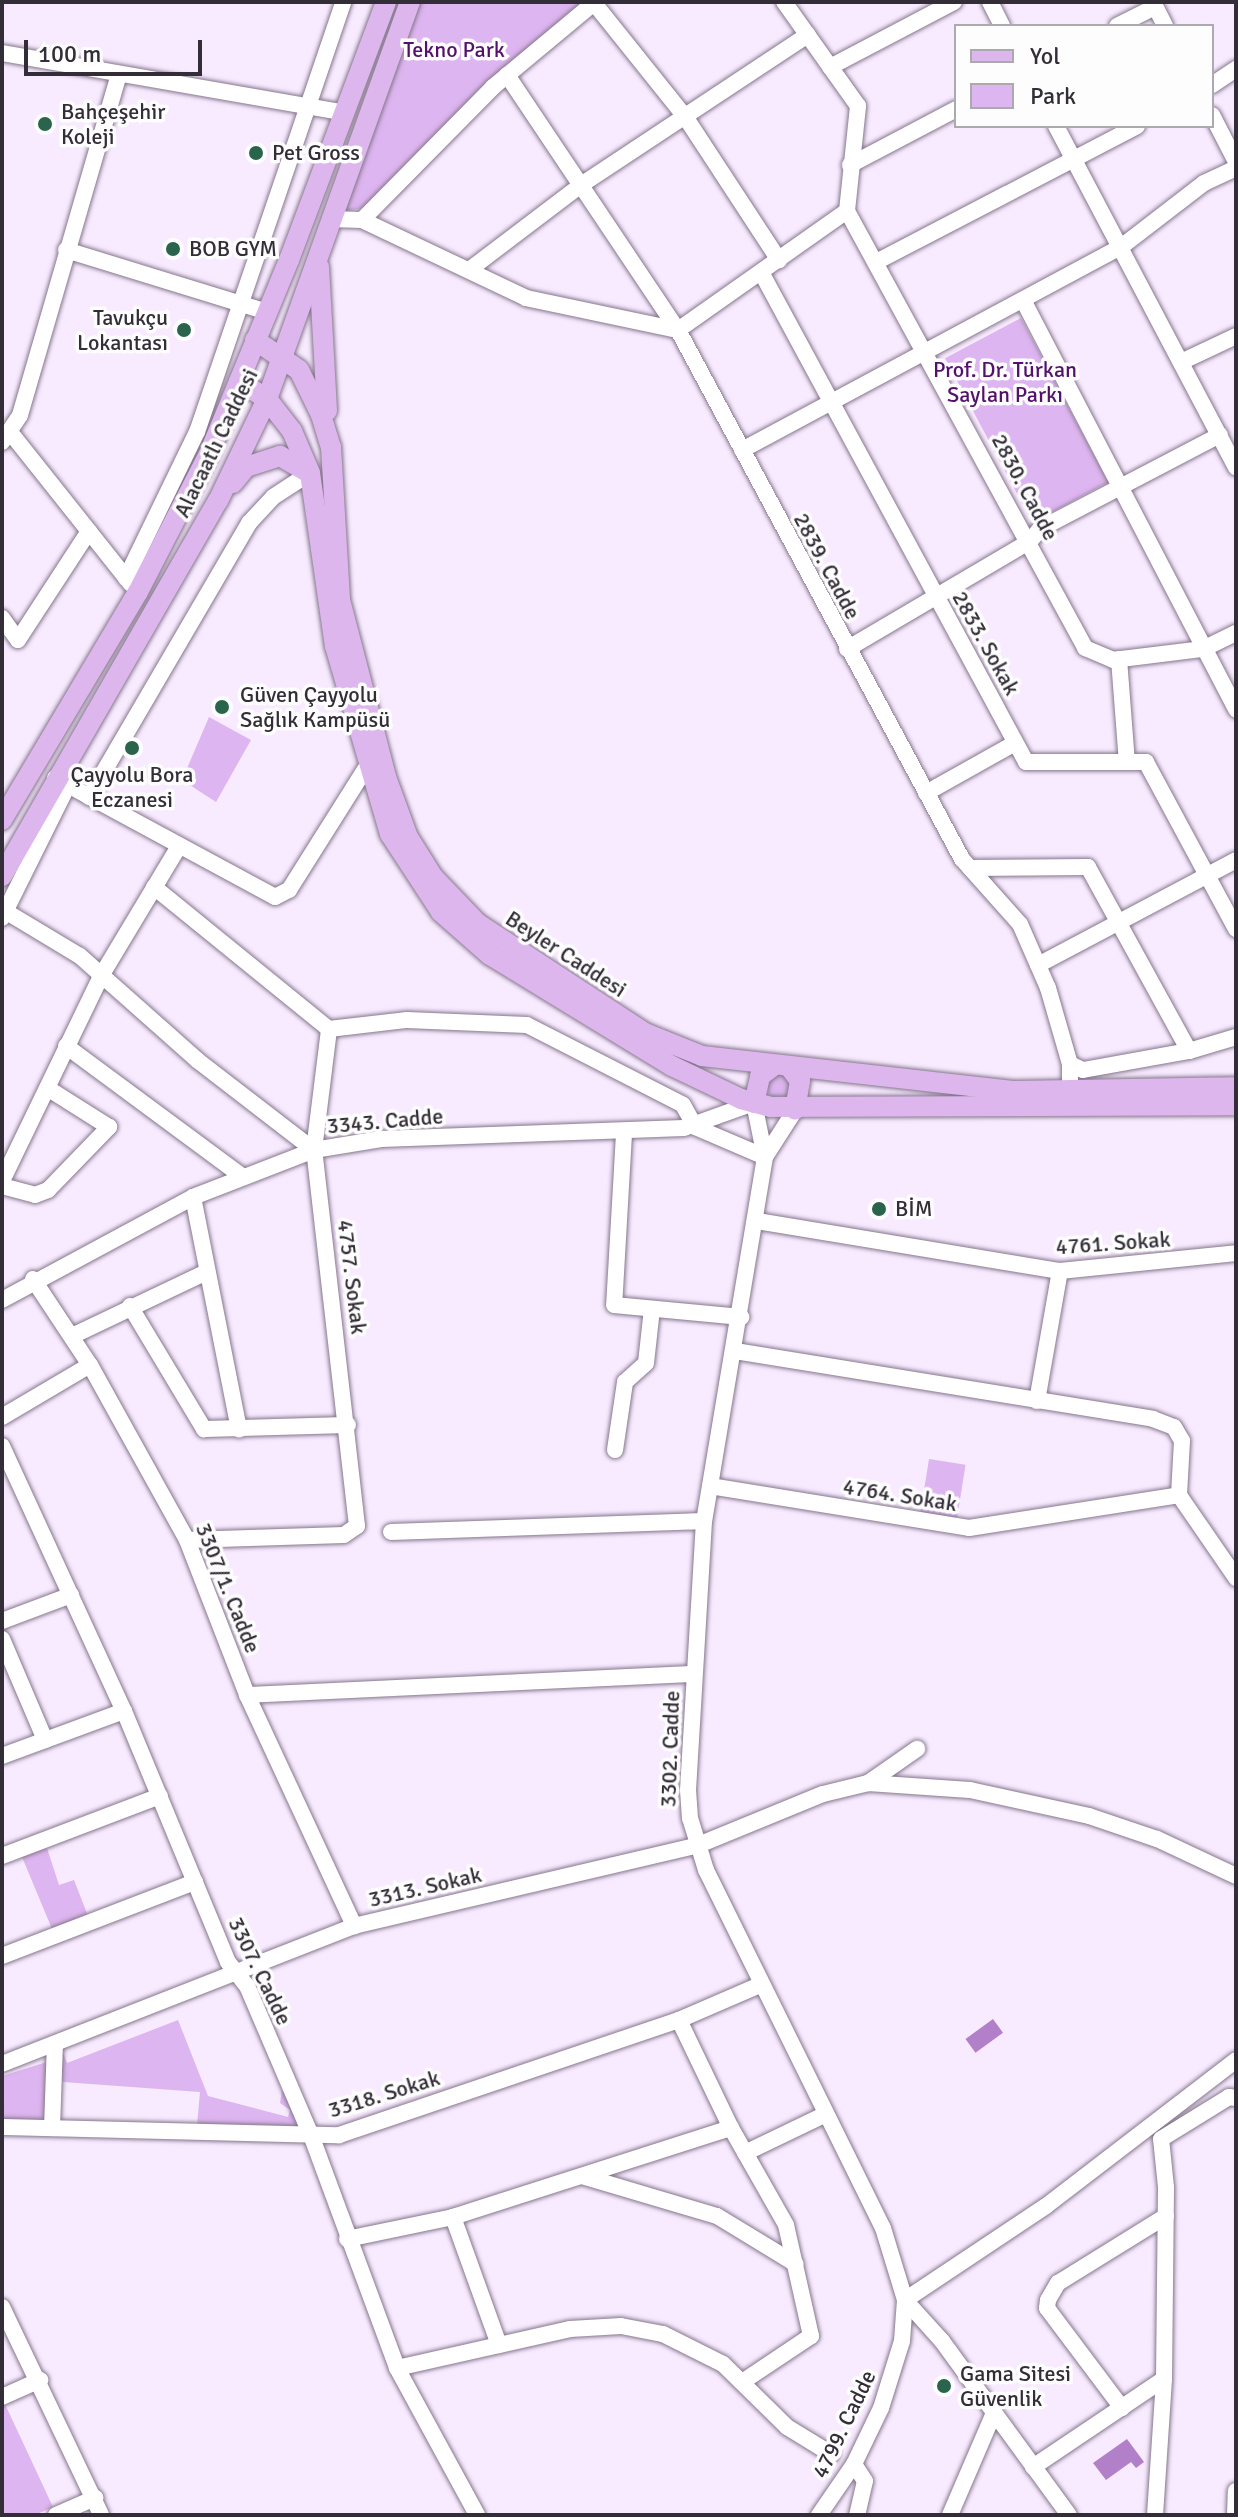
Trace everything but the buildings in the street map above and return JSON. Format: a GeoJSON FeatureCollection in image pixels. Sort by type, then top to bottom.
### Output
{"type":"FeatureCollection","features":[{"type":"Feature","properties":{"kind":"main road","name":"Alacaatlı Caddesi"},"geometry":{"type":"LineString","coordinates":[[2,820],[8,795],[209,454],[386,2]]}},
{"type":"Feature","properties":{"kind":"main road","name":"Alacaatlı Caddesi"},"geometry":{"type":"LineString","coordinates":[[2,876],[62,781],[218,501],[267,399],[410,2]]}},
{"type":"Feature","properties":{"kind":"main road"},"geometry":{"type":"LineString","coordinates":[[320,248],[319,327],[331,447]]}},
{"type":"Feature","properties":{"kind":"main road","name":"Beyler Caddesi"},"geometry":{"type":"LineString","coordinates":[[255,340],[282,356],[308,383],[331,447],[340,600],[386,777],[408,837],[433,877],[490,932],[645,1033],[702,1056],[968,1088],[1070,1091],[1236,1087]]}},
{"type":"Feature","properties":{"kind":"main road","name":"Beyler Caddesi"},"geometry":{"type":"LineString","coordinates":[[239,381],[267,399],[292,431],[310,473],[330,622],[367,766],[404,861],[464,935],[608,1029],[727,1094],[754,1103],[795,1110],[1236,1105]]}},
{"type":"Feature","properties":{"kind":"main road"},"geometry":{"type":"LineString","coordinates":[[218,501],[246,467],[263,459],[280,456],[310,473]]}},
{"type":"Feature","properties":{"kind":"main road"},"geometry":{"type":"LineString","coordinates":[[754,1103],[760,1076],[782,1068],[800,1081],[795,1110]]}},
{"type":"Feature","properties":{"kind":"street"},"geometry":{"type":"LineString","coordinates":[[119,74],[20,415],[6,437],[132,585],[197,432],[305,106],[343,2]]}},
{"type":"Feature","properties":{"kind":"street"},"geometry":{"type":"LineString","coordinates":[[362,220],[507,75],[594,2],[686,118],[779,260]]}},
{"type":"Feature","properties":{"kind":"street"},"geometry":{"type":"LineString","coordinates":[[330,219],[362,220],[556,308],[678,330],[847,211],[858,106],[784,2]]}},
{"type":"Feature","properties":{"kind":"street"},"geometry":{"type":"LineString","coordinates":[[830,67],[954,2]]}},
{"type":"Feature","properties":{"kind":"street"},"geometry":{"type":"LineString","coordinates":[[990,2],[1001,24]]}},
{"type":"Feature","properties":{"kind":"street"},"geometry":{"type":"LineString","coordinates":[[1120,24],[1154,4],[1164,24]]}},
{"type":"Feature","properties":{"kind":"street"},"geometry":{"type":"LineString","coordinates":[[469,270],[581,185],[808,35]]}},
{"type":"Feature","properties":{"kind":"street"},"geometry":{"type":"LineString","coordinates":[[2,53],[345,113]]}},
{"type":"Feature","properties":{"kind":"street"},"geometry":{"type":"LineString","coordinates":[[1214,84],[1236,69]]}},
{"type":"Feature","properties":{"kind":"street","name":"2839. Cadde"},"geometry":{"type":"LineString","coordinates":[[507,75],[678,330],[926,793],[970,868],[1020,924],[1038,965],[1070,1064],[1070,1091]]}},
{"type":"Feature","properties":{"kind":"street"},"geometry":{"type":"LineString","coordinates":[[850,165],[954,110]]}},
{"type":"Feature","properties":{"kind":"street"},"geometry":{"type":"LineString","coordinates":[[1214,119],[1236,162]]}},
{"type":"Feature","properties":{"kind":"street"},"geometry":{"type":"LineString","coordinates":[[1057,128],[1236,467]]}},
{"type":"Feature","properties":{"kind":"street"},"geometry":{"type":"LineString","coordinates":[[878,261],[1133,128]]}},
{"type":"Feature","properties":{"kind":"street"},"geometry":{"type":"LineString","coordinates":[[742,450],[928,354],[1121,247],[1204,183],[1236,168]]}},
{"type":"Feature","properties":{"kind":"street","name":"2830. Cadde"},"geometry":{"type":"LineString","coordinates":[[847,211],[878,261],[1085,648],[1119,659],[1203,649],[1236,633]]}},
{"type":"Feature","properties":{"kind":"street"},"geometry":{"type":"LineString","coordinates":[[66,250],[267,312]]}},
{"type":"Feature","properties":{"kind":"street","name":"2833. Sokak"},"geometry":{"type":"LineString","coordinates":[[761,272],[1026,762],[1127,762]]}},
{"type":"Feature","properties":{"kind":"street"},"geometry":{"type":"LineString","coordinates":[[1023,300],[1236,710]]}},
{"type":"Feature","properties":{"kind":"street"},"geometry":{"type":"LineString","coordinates":[[1181,362],[1236,336]]}},
{"type":"Feature","properties":{"kind":"street"},"geometry":{"type":"LineString","coordinates":[[847,649],[1030,541],[1040,529],[1220,435]]}},
{"type":"Feature","properties":{"kind":"street"},"geometry":{"type":"LineString","coordinates":[[89,797],[249,523],[273,497],[310,473]]}},
{"type":"Feature","properties":{"kind":"street"},"geometry":{"type":"LineString","coordinates":[[2,618],[18,640],[89,531]]}},
{"type":"Feature","properties":{"kind":"street"},"geometry":{"type":"LineString","coordinates":[[1119,659],[1127,762],[1146,762],[1236,929]]}},
{"type":"Feature","properties":{"kind":"street"},"geometry":{"type":"LineString","coordinates":[[926,793],[1015,743]]}},
{"type":"Feature","properties":{"kind":"street"},"geometry":{"type":"LineString","coordinates":[[314,1150],[197,1060],[80,956],[4,914],[62,781],[269,896],[281,896],[367,766]]}},
{"type":"Feature","properties":{"kind":"street"},"geometry":{"type":"LineString","coordinates":[[47,1088],[109,1127],[48,1190],[35,1195],[2,1183],[66,1046],[101,976],[179,846]]}},
{"type":"Feature","properties":{"kind":"street"},"geometry":{"type":"LineString","coordinates":[[1038,965],[1121,925],[1236,860]]}},
{"type":"Feature","properties":{"kind":"street"},"geometry":{"type":"LineString","coordinates":[[970,868],[1088,867],[1189,1051]]}},
{"type":"Feature","properties":{"kind":"street"},"geometry":{"type":"LineString","coordinates":[[154,887],[329,1029],[407,1020],[527,1025],[683,1105],[695,1127],[765,1157]]}},
{"type":"Feature","properties":{"kind":"street","name":"4757. Sokak"},"geometry":{"type":"LineString","coordinates":[[187,1540],[344,1535],[355,1530],[358,1518],[348,1425],[314,1150],[329,1029]]}},
{"type":"Feature","properties":{"kind":"street"},"geometry":{"type":"LineString","coordinates":[[1070,1064],[1083,1070],[1189,1051],[1236,1037]]}},
{"type":"Feature","properties":{"kind":"street"},"geometry":{"type":"LineString","coordinates":[[66,1046],[242,1176]]}},
{"type":"Feature","properties":{"kind":"street","name":"3343. Cadde"},"geometry":{"type":"LineString","coordinates":[[2,1300],[33,1279],[193,1197],[314,1150],[394,1138],[624,1134],[695,1127],[754,1103]]}},
{"type":"Feature","properties":{"kind":"street","name":"3302. Cadde"},"geometry":{"type":"LineString","coordinates":[[754,1103],[765,1157],[741,1317],[704,1521],[688,1790],[696,1846],[760,1985],[883,2228],[905,2300]]}},
{"type":"Feature","properties":{"kind":"street","name":"3302. Cadde"},"geometry":{"type":"LineString","coordinates":[[765,1157],[795,1110]]}},
{"type":"Feature","properties":{"kind":"street"},"geometry":{"type":"LineString","coordinates":[[624,1134],[614,1305],[741,1317]]}},
{"type":"Feature","properties":{"kind":"street"},"geometry":{"type":"LineString","coordinates":[[193,1197],[239,1429]]}},
{"type":"Feature","properties":{"kind":"street","name":"4761. Sokak"},"geometry":{"type":"LineString","coordinates":[[757,1221],[1060,1271],[1236,1253]]}},
{"type":"Feature","properties":{"kind":"street"},"geometry":{"type":"LineString","coordinates":[[1037,1401],[1060,1271]]}},
{"type":"Feature","properties":{"kind":"street"},"geometry":{"type":"LineString","coordinates":[[72,1336],[207,1272]]}},
{"type":"Feature","properties":{"kind":"street","name":"3307/1. Cadde"},"geometry":{"type":"LineString","coordinates":[[33,1279],[90,1365],[187,1540],[247,1695],[354,1926]]}},
{"type":"Feature","properties":{"kind":"street"},"geometry":{"type":"LineString","coordinates":[[130,1306],[204,1429],[348,1425]]}},
{"type":"Feature","properties":{"kind":"street"},"geometry":{"type":"LineString","coordinates":[[615,1450],[625,1382],[646,1363],[652,1309]]}},
{"type":"Feature","properties":{"kind":"street"},"geometry":{"type":"LineString","coordinates":[[735,1351],[1153,1419],[1179,1433],[1183,1452],[1179,1495],[1236,1578]]}},
{"type":"Feature","properties":{"kind":"street"},"geometry":{"type":"LineString","coordinates":[[2,1417],[90,1365]]}},
{"type":"Feature","properties":{"kind":"street","name":"3307. Cadde"},"geometry":{"type":"LineString","coordinates":[[2,1446],[124,1711],[195,1882],[311,2135],[397,2368],[477,2515]]}},
{"type":"Feature","properties":{"kind":"street","name":"4764. Sokak"},"geometry":{"type":"LineString","coordinates":[[710,1486],[969,1528],[1179,1495]]}},
{"type":"Feature","properties":{"kind":"street"},"geometry":{"type":"LineString","coordinates":[[391,1532],[704,1521]]}},
{"type":"Feature","properties":{"kind":"street"},"geometry":{"type":"LineString","coordinates":[[2,1621],[71,1595]]}},
{"type":"Feature","properties":{"kind":"street"},"geometry":{"type":"LineString","coordinates":[[2,1639],[45,1740]]}},
{"type":"Feature","properties":{"kind":"street"},"geometry":{"type":"LineString","coordinates":[[247,1695],[694,1674]]}},
{"type":"Feature","properties":{"kind":"street"},"geometry":{"type":"LineString","coordinates":[[2,1756],[124,1711]]}},
{"type":"Feature","properties":{"kind":"street"},"geometry":{"type":"LineString","coordinates":[[868,1783],[917,1749]]}},
{"type":"Feature","properties":{"kind":"street"},"geometry":{"type":"LineString","coordinates":[[868,1783],[970,1790],[1089,1816],[1157,1839],[1236,1876]]}},
{"type":"Feature","properties":{"kind":"street","name":"3313. Sokak"},"geometry":{"type":"LineString","coordinates":[[3,2060],[55,2044],[238,1975],[354,1926],[696,1846],[823,1794],[868,1783]]}},
{"type":"Feature","properties":{"kind":"street"},"geometry":{"type":"LineString","coordinates":[[2,1856],[160,1796]]}},
{"type":"Feature","properties":{"kind":"street"},"geometry":{"type":"LineString","coordinates":[[2,1956],[195,1882]]}},
{"type":"Feature","properties":{"kind":"street","name":"3318. Sokak"},"geometry":{"type":"LineString","coordinates":[[2,2127],[339,2135],[679,2020],[760,1985]]}},
{"type":"Feature","properties":{"kind":"street"},"geometry":{"type":"LineString","coordinates":[[679,2020],[731,2128],[786,2225],[811,2336],[742,2382]]}},
{"type":"Feature","properties":{"kind":"street"},"geometry":{"type":"LineString","coordinates":[[52,2128],[55,2044]]}},
{"type":"Feature","properties":{"kind":"street"},"geometry":{"type":"LineString","coordinates":[[1069,2515],[905,2300],[1046,2206],[1236,2060]]}},
{"type":"Feature","properties":{"kind":"street"},"geometry":{"type":"LineString","coordinates":[[1155,2515],[1164,2379],[1166,2216],[1161,2139],[1229,2097],[1236,2098]]}},
{"type":"Feature","properties":{"kind":"street"},"geometry":{"type":"LineString","coordinates":[[745,2153],[826,2114]]}},
{"type":"Feature","properties":{"kind":"street"},"geometry":{"type":"LineString","coordinates":[[347,2239],[453,2217],[731,2128]]}},
{"type":"Feature","properties":{"kind":"street"},"geometry":{"type":"LineString","coordinates":[[582,2176],[717,2216],[796,2264]]}},
{"type":"Feature","properties":{"kind":"street"},"geometry":{"type":"LineString","coordinates":[[1122,2408],[1047,2308],[1048,2300],[1058,2283],[1166,2216]]}},
{"type":"Feature","properties":{"kind":"street"},"geometry":{"type":"LineString","coordinates":[[453,2217],[499,2345]]}},
{"type":"Feature","properties":{"kind":"street","name":"4799. Cadde"},"geometry":{"type":"LineString","coordinates":[[819,2515],[854,2464],[891,2383],[905,2300]]}},
{"type":"Feature","properties":{"kind":"street"},"geometry":{"type":"LineString","coordinates":[[2,2307],[40,2380],[101,2515]]}},
{"type":"Feature","properties":{"kind":"street"},"geometry":{"type":"LineString","coordinates":[[397,2368],[570,2329],[621,2326],[663,2334],[723,2364],[787,2427],[831,2454]]}},
{"type":"Feature","properties":{"kind":"street"},"geometry":{"type":"LineString","coordinates":[[1033,2467],[1164,2379]]}},
{"type":"Feature","properties":{"kind":"street"},"geometry":{"type":"LineString","coordinates":[[2,2397],[40,2380]]}},
{"type":"Feature","properties":{"kind":"street"},"geometry":{"type":"LineString","coordinates":[[950,2515],[993,2415]]}},
{"type":"Feature","properties":{"kind":"street"},"geometry":{"type":"LineString","coordinates":[[854,2464],[865,2481],[857,2515]]}},
{"type":"Feature","properties":{"kind":"street"},"geometry":{"type":"LineString","coordinates":[[1235,2515],[1236,2491]]}},
{"type":"Feature","properties":{"kind":"street"},"geometry":{"type":"LineString","coordinates":[[56,2515],[95,2498]]}},
{"type":"Feature","properties":{"kind":"green space","name":"Tekno Park"},"geometry":{"type":"Polygon","coordinates":[[[420,2],[588,2],[365,208],[344,211],[420,2]]]}},
{"type":"Feature","properties":{"kind":"green space","name":"Prof. Dr. Türkan Saylan Parkı"},"geometry":{"type":"Polygon","coordinates":[[[1021,318],[1108,482],[1032,523],[945,358],[1021,318]]]}},
{"type":"Feature","properties":{"kind":"green space"},"geometry":{"type":"Polygon","coordinates":[[[209,717],[251,740],[216,802],[182,780],[209,717]]]}},
{"type":"Feature","properties":{"kind":"green space"},"geometry":{"type":"Polygon","coordinates":[[[774,1075],[784,1075],[791,1082],[791,1092],[784,1099],[774,1099],[767,1092],[767,1082],[774,1075]]]}},
{"type":"Feature","properties":{"kind":"green space"},"geometry":{"type":"Polygon","coordinates":[[[929,1459],[966,1465],[957,1521],[920,1515],[929,1459]]]}},
{"type":"Feature","properties":{"kind":"green space"},"geometry":{"type":"Polygon","coordinates":[[[47,1848],[59,1885],[74,1880],[88,1916],[52,1929],[22,1857],[47,1848]]]}},
{"type":"Feature","properties":{"kind":"green space"},"geometry":{"type":"Polygon","coordinates":[[[178,2020],[208,2096],[288,2117],[290,2110],[280,2103],[282,2090],[301,2123],[297,2130],[197,2125],[200,2092],[63,2082],[58,2063],[63,2053],[67,2063],[178,2020]]]}},
{"type":"Feature","properties":{"kind":"green space"},"geometry":{"type":"Polygon","coordinates":[[[50,2061],[45,2121],[2,2122],[2,2076],[50,2061]]]}},
{"type":"Feature","properties":{"kind":"green space"},"geometry":{"type":"Polygon","coordinates":[[[4,2402],[53,2507],[35,2515],[2,2515],[4,2402]]]}},
{"type":"Feature","properties":{"kind":"shaded area"},"geometry":{"type":"Polygon","coordinates":[[[993,2019],[1003,2033],[975,2053],[965,2039],[993,2019]]]}},
{"type":"Feature","properties":{"kind":"shaded area"},"geometry":{"type":"Polygon","coordinates":[[[1127,2439],[1144,2462],[1136,2468],[1131,2462],[1106,2480],[1093,2463],[1127,2439]]]}},
{"type":"Feature","properties":{"kind":"place","name":"Bahçeşehir Koleji"},"geometry":{"type":"Point","coordinates":[45,124]}},
{"type":"Feature","properties":{"kind":"place","name":"Pet Gross"},"geometry":{"type":"Point","coordinates":[256,153]}},
{"type":"Feature","properties":{"kind":"place","name":"BOB GYM"},"geometry":{"type":"Point","coordinates":[173,249]}},
{"type":"Feature","properties":{"kind":"place","name":"Tavukçu Lokantası"},"geometry":{"type":"Point","coordinates":[184,330]}},
{"type":"Feature","properties":{"kind":"place","name":"Güven Çayyolu Sağlık Kampüsü"},"geometry":{"type":"Point","coordinates":[222,707]}},
{"type":"Feature","properties":{"kind":"place","name":"Çayyolu Bora Eczanesi"},"geometry":{"type":"Point","coordinates":[132,748]}},
{"type":"Feature","properties":{"kind":"place","name":"BİM"},"geometry":{"type":"Point","coordinates":[879,1209]}},
{"type":"Feature","properties":{"kind":"place","name":"Gama Sitesi Güvenlik"},"geometry":{"type":"Point","coordinates":[944,2386]}}]}
